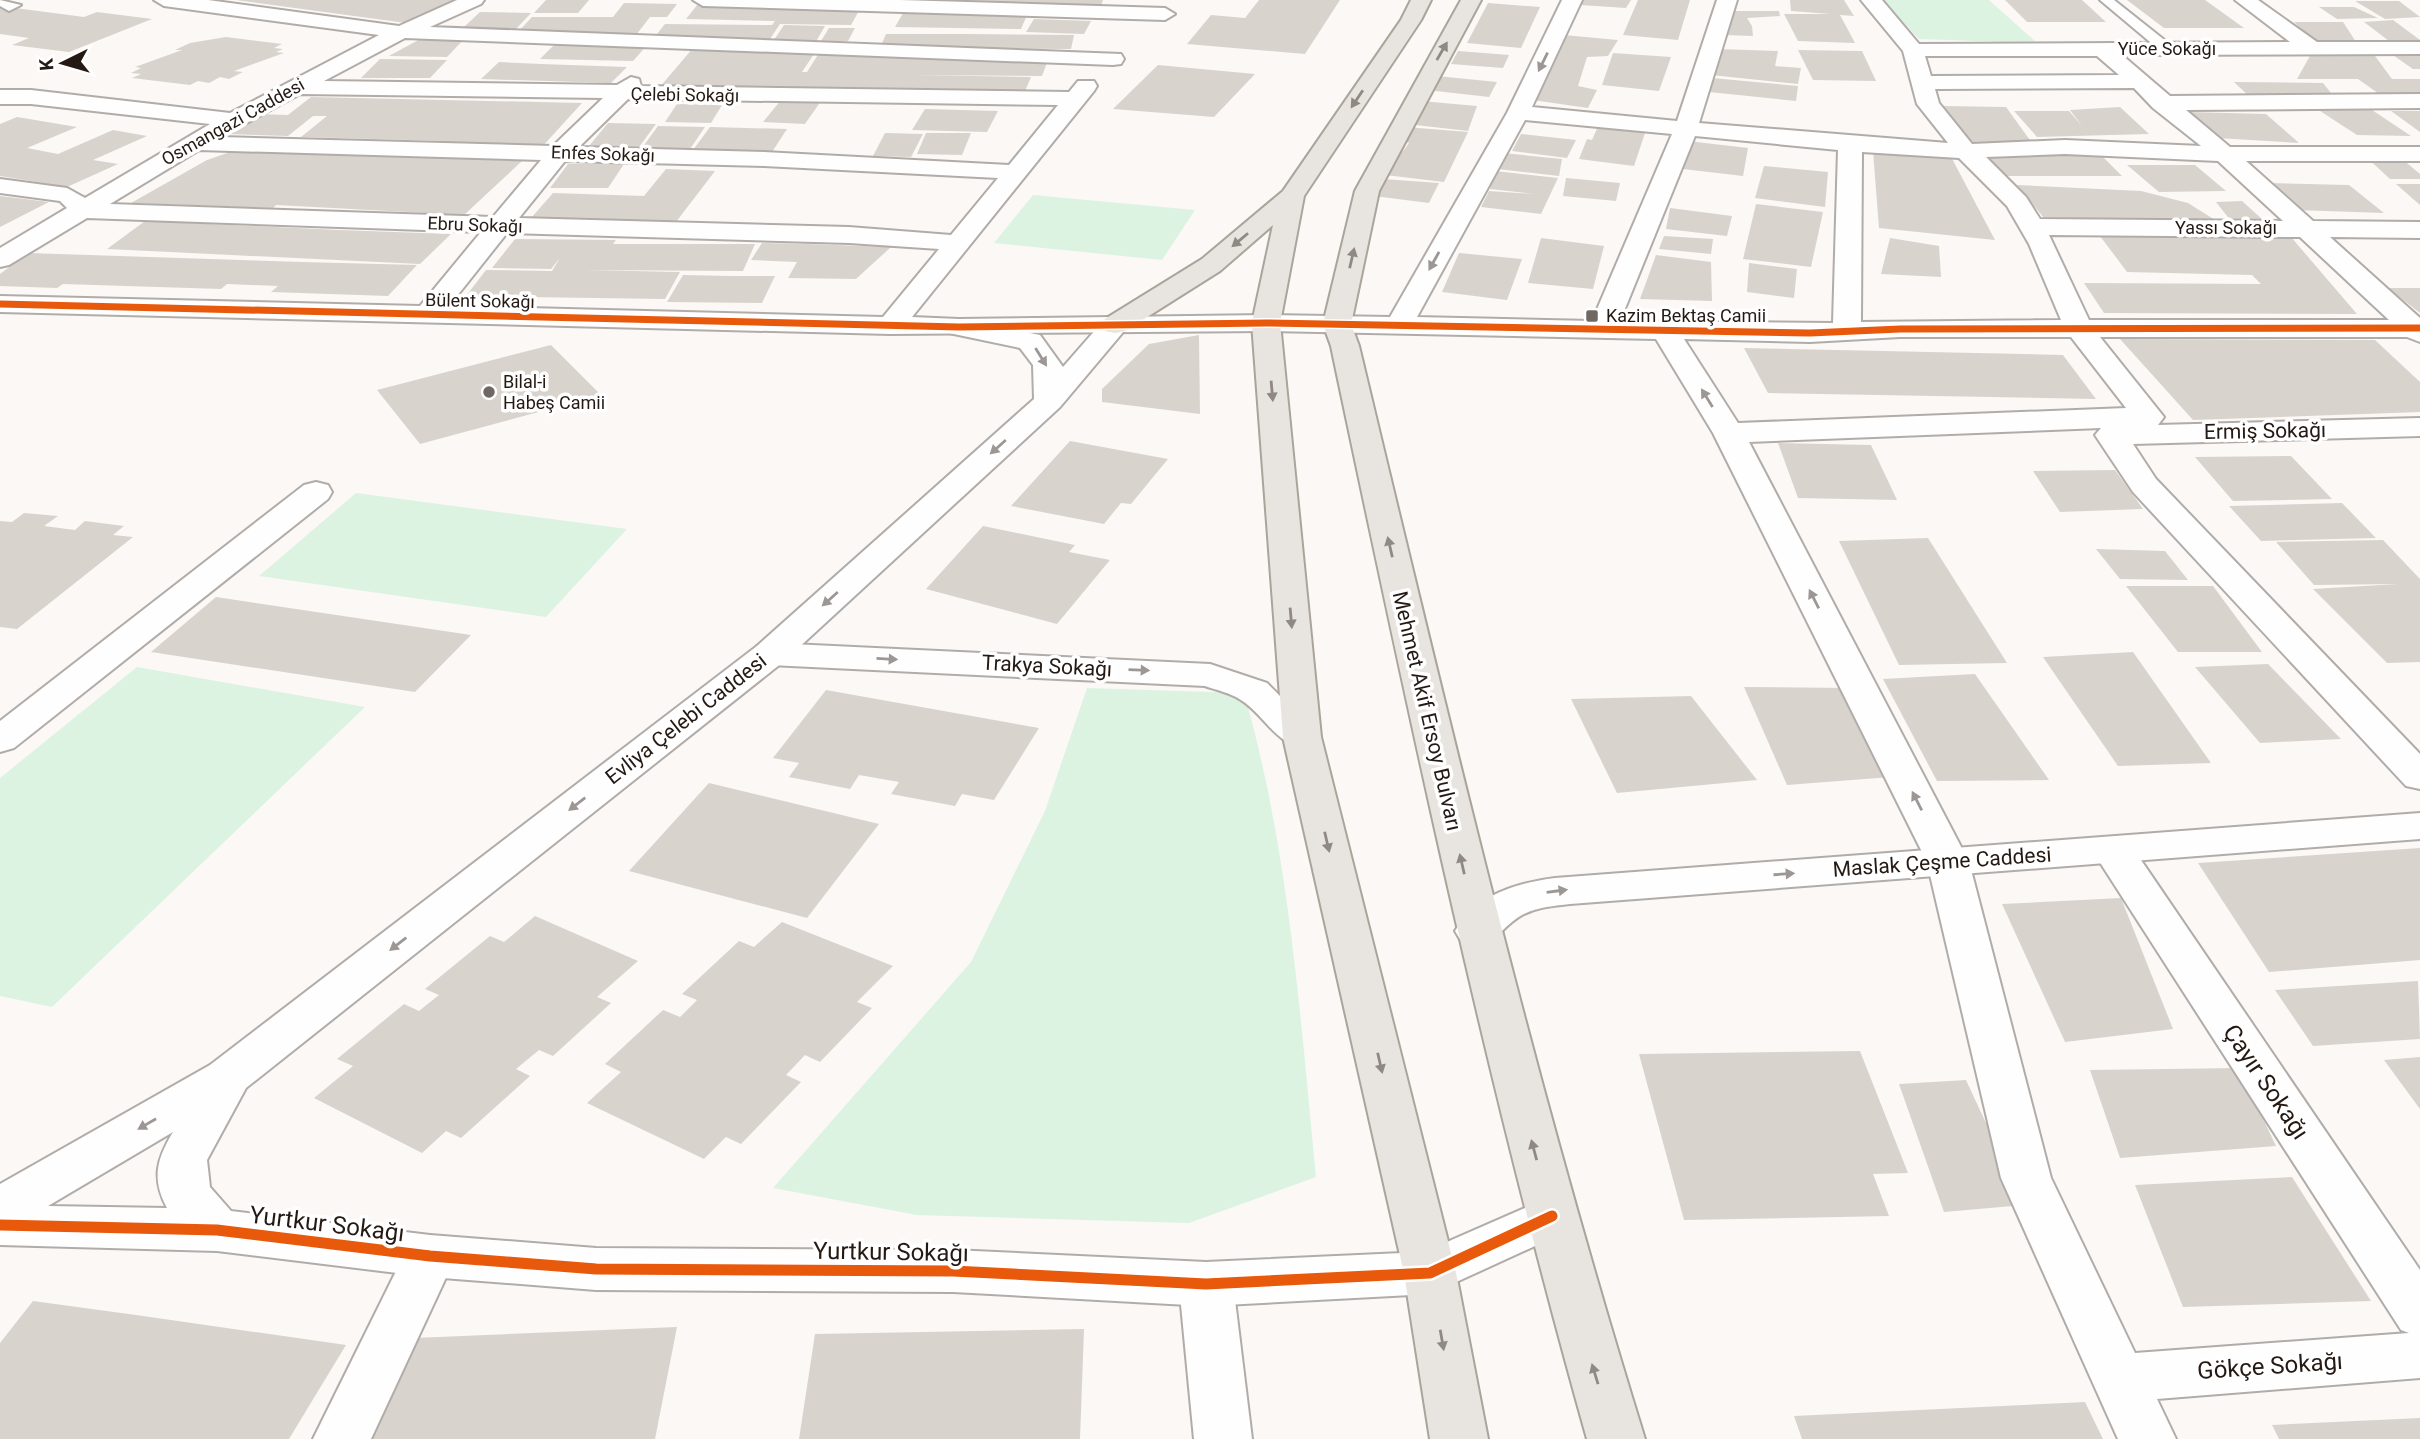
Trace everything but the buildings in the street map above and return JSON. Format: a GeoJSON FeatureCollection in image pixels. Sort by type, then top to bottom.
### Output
{"type":"FeatureCollection","features":[{"type":"Feature","properties":{"kind":"main road"},"geometry":{"type":"LineString","coordinates":[[1115,325],[1211,265],[1292,196],[1410,20],[1420,0]]}},
{"type":"Feature","properties":{"kind":"main road","name":"Mehmet Akif Ersoy Bulvarı"},"geometry":{"type":"LineString","coordinates":[[1471,0],[1367,191],[1337,324],[1348,360],[1477,931],[1552,1216],[1616,1439]]}},
{"type":"Feature","properties":{"kind":"main road"},"geometry":{"type":"LineString","coordinates":[[1292,196],[1266,323],[1302,737],[1430,1273],[1459,1439]]}},
{"type":"Feature","properties":{"kind":"street"},"geometry":{"type":"LineString","coordinates":[[164,0],[401,32],[1113,59]]}},
{"type":"Feature","properties":{"kind":"street","name":"Osmangazi Caddesi"},"geometry":{"type":"LineString","coordinates":[[0,259],[233,120],[401,32],[474,0]]}},
{"type":"Feature","properties":{"kind":"street"},"geometry":{"type":"LineString","coordinates":[[703,0],[1171,7]]}},
{"type":"Feature","properties":{"kind":"street"},"geometry":{"type":"LineString","coordinates":[[1399,325],[1518,113],[1572,0]]}},
{"type":"Feature","properties":{"kind":"street"},"geometry":{"type":"LineString","coordinates":[[1604,329],[1686,129],[1727,0]]}},
{"type":"Feature","properties":{"kind":"street"},"geometry":{"type":"LineString","coordinates":[[1871,0],[1913,50],[1925,83],[1928,104],[1966,151],[2017,201],[2033,227],[2079,329],[2149,417]]}},
{"type":"Feature","properties":{"kind":"street"},"geometry":{"type":"LineString","coordinates":[[2245,0],[2313,49]]}},
{"type":"Feature","properties":{"kind":"street"},"geometry":{"type":"LineString","coordinates":[[851,49],[895,3]]}},
{"type":"Feature","properties":{"kind":"street"},"geometry":{"type":"LineString","coordinates":[[890,326],[1073,99],[1171,7]]}},
{"type":"Feature","properties":{"kind":"street"},"geometry":{"type":"LineString","coordinates":[[427,315],[491,241],[499,226],[559,153],[623,94],[668,42]]}},
{"type":"Feature","properties":{"kind":"street"},"geometry":{"type":"LineString","coordinates":[[2101,48],[2161,103],[2224,154],[2417,330]]}},
{"type":"Feature","properties":{"kind":"street","name":"Yüce Sokağı"},"geometry":{"type":"LineString","coordinates":[[1913,50],[2420,48]]}},
{"type":"Feature","properties":{"kind":"street"},"geometry":{"type":"LineString","coordinates":[[1925,83],[2139,81]]}},
{"type":"Feature","properties":{"kind":"street","name":"Çelebi Sokağı"},"geometry":{"type":"LineString","coordinates":[[296,87],[1073,99]]}},
{"type":"Feature","properties":{"kind":"street"},"geometry":{"type":"LineString","coordinates":[[0,97],[31,97],[233,120]]}},
{"type":"Feature","properties":{"kind":"street"},"geometry":{"type":"LineString","coordinates":[[2161,103],[2420,101]]}},
{"type":"Feature","properties":{"kind":"street"},"geometry":{"type":"LineString","coordinates":[[1518,113],[1850,144],[1966,151],[2064,147],[2224,154],[2420,154]]}},
{"type":"Feature","properties":{"kind":"street","name":"Enfes Sokağı"},"geometry":{"type":"LineString","coordinates":[[193,143],[764,159],[1013,172]]}},
{"type":"Feature","properties":{"kind":"street"},"geometry":{"type":"LineString","coordinates":[[1847,331],[1850,144]]}},
{"type":"Feature","properties":{"kind":"street","name":"Ebru Sokağı"},"geometry":{"type":"LineString","coordinates":[[0,186],[67,195],[84,210],[499,226],[849,235],[957,243]]}},
{"type":"Feature","properties":{"kind":"street","name":"Yassı Sokağı"},"geometry":{"type":"LineString","coordinates":[[2033,227],[2420,230]]}},
{"type":"Feature","properties":{"kind":"street","name":"Bülent Sokağı"},"geometry":{"type":"LineString","coordinates":[[0,304],[959,327]]}},
{"type":"Feature","properties":{"kind":"street"},"geometry":{"type":"LineString","coordinates":[[959,327],[1266,323],[1665,331],[2417,330]]}},
{"type":"Feature","properties":{"kind":"street","name":"Evliya Çelebi Caddesi"},"geometry":{"type":"LineString","coordinates":[[0,1209],[227,1077],[770,653],[1049,401],[1115,325]]}},
{"type":"Feature","properties":{"kind":"street"},"geometry":{"type":"LineString","coordinates":[[959,327],[1030,341],[1048,365],[1049,401]]}},
{"type":"Feature","properties":{"kind":"street"},"geometry":{"type":"LineString","coordinates":[[1665,331],[1729,433],[1948,862],[2026,1178],[2147,1439]]}},
{"type":"Feature","properties":{"kind":"street"},"geometry":{"type":"LineString","coordinates":[[1729,433],[2149,417]]}},
{"type":"Feature","properties":{"kind":"street"},"geometry":{"type":"LineString","coordinates":[[2149,417],[2111,435],[2144,485],[2420,777]]}},
{"type":"Feature","properties":{"kind":"street","name":"Ermiş Sokağı"},"geometry":{"type":"LineString","coordinates":[[2111,435],[2420,427]]}},
{"type":"Feature","properties":{"kind":"street"},"geometry":{"type":"LineString","coordinates":[[0,740],[316,492]]}},
{"type":"Feature","properties":{"kind":"street","name":"Trakya Sokağı"},"geometry":{"type":"LineString","coordinates":[[770,653],[1210,675],[1254,691],[1302,737]]}},
{"type":"Feature","properties":{"kind":"street","name":"Maslak Çeşme Caddesi"},"geometry":{"type":"LineString","coordinates":[[1477,931],[1493,912],[1523,896],[1570,890],[2420,826]]}},
{"type":"Feature","properties":{"kind":"street","name":"Çayır Sokağı"},"geometry":{"type":"LineString","coordinates":[[2113,850],[2420,1314]]}},
{"type":"Feature","properties":{"kind":"street","name":"Evliya Çelebi Caddesi"},"geometry":{"type":"LineString","coordinates":[[217,1230],[185,1194],[182,1160],[227,1077]]}},
{"type":"Feature","properties":{"kind":"street","name":"Yurtkur Sokağı"},"geometry":{"type":"LineString","coordinates":[[217,1230],[430,1256],[596,1269],[953,1271],[1206,1283],[1430,1273],[1552,1216]]}},
{"type":"Feature","properties":{"kind":"street"},"geometry":{"type":"LineString","coordinates":[[0,1225],[217,1230]]}},
{"type":"Feature","properties":{"kind":"street"},"geometry":{"type":"LineString","coordinates":[[342,1439],[430,1256]]}},
{"type":"Feature","properties":{"kind":"street"},"geometry":{"type":"LineString","coordinates":[[1206,1283],[1223,1439]]}},
{"type":"Feature","properties":{"kind":"street","name":"Gökçe Sokağı"},"geometry":{"type":"LineString","coordinates":[[2119,1378],[2420,1355]]}},
{"type":"Feature","properties":{"kind":"lane"},"geometry":{"type":"LineString","coordinates":[[2106,0],[2167,49]]}},
{"type":"Feature","properties":{"kind":"green space"},"geometry":{"type":"Polygon","coordinates":[[[1882,0],[1989,0],[2037,43],[1919,39],[1882,0]]]}},
{"type":"Feature","properties":{"kind":"green space"},"geometry":{"type":"Polygon","coordinates":[[[1033,195],[1195,210],[1162,260],[994,243],[1033,195]]]}},
{"type":"Feature","properties":{"kind":"green space"},"geometry":{"type":"Polygon","coordinates":[[[356,493],[627,529],[546,617],[259,576],[356,493]]]}},
{"type":"Feature","properties":{"kind":"green space"},"geometry":{"type":"Polygon","coordinates":[[[137,667],[365,707],[52,1007],[0,996],[0,778],[137,667]]]}},
{"type":"Feature","properties":{"kind":"green space"},"geometry":{"type":"Polygon","coordinates":[[[1087,688],[1244,693],[1272,812],[1282,872],[1298,994],[1316,1177],[1189,1223],[917,1215],[773,1188],[971,962],[1045,811],[1087,688]]]}},
{"type":"Feature","properties":{"kind":"cycle path"},"geometry":{"type":"LineString","coordinates":[[0,304],[959,327],[1266,323],[1810,333],[1900,329],[2420,328]]}},
{"type":"Feature","properties":{"kind":"cycle path"},"geometry":{"type":"LineString","coordinates":[[0,1225],[217,1230],[430,1256],[596,1269],[953,1271],[1206,1284],[1430,1273],[1552,1216]]}},
{"type":"Feature","properties":{"kind":"place","name":"Kazim Bektaş Camii"},"geometry":{"type":"Point","coordinates":[1592,316]}},
{"type":"Feature","properties":{"kind":"place","name":"Bilal-i Habeş Camii"},"geometry":{"type":"Point","coordinates":[489,392]}}]}
